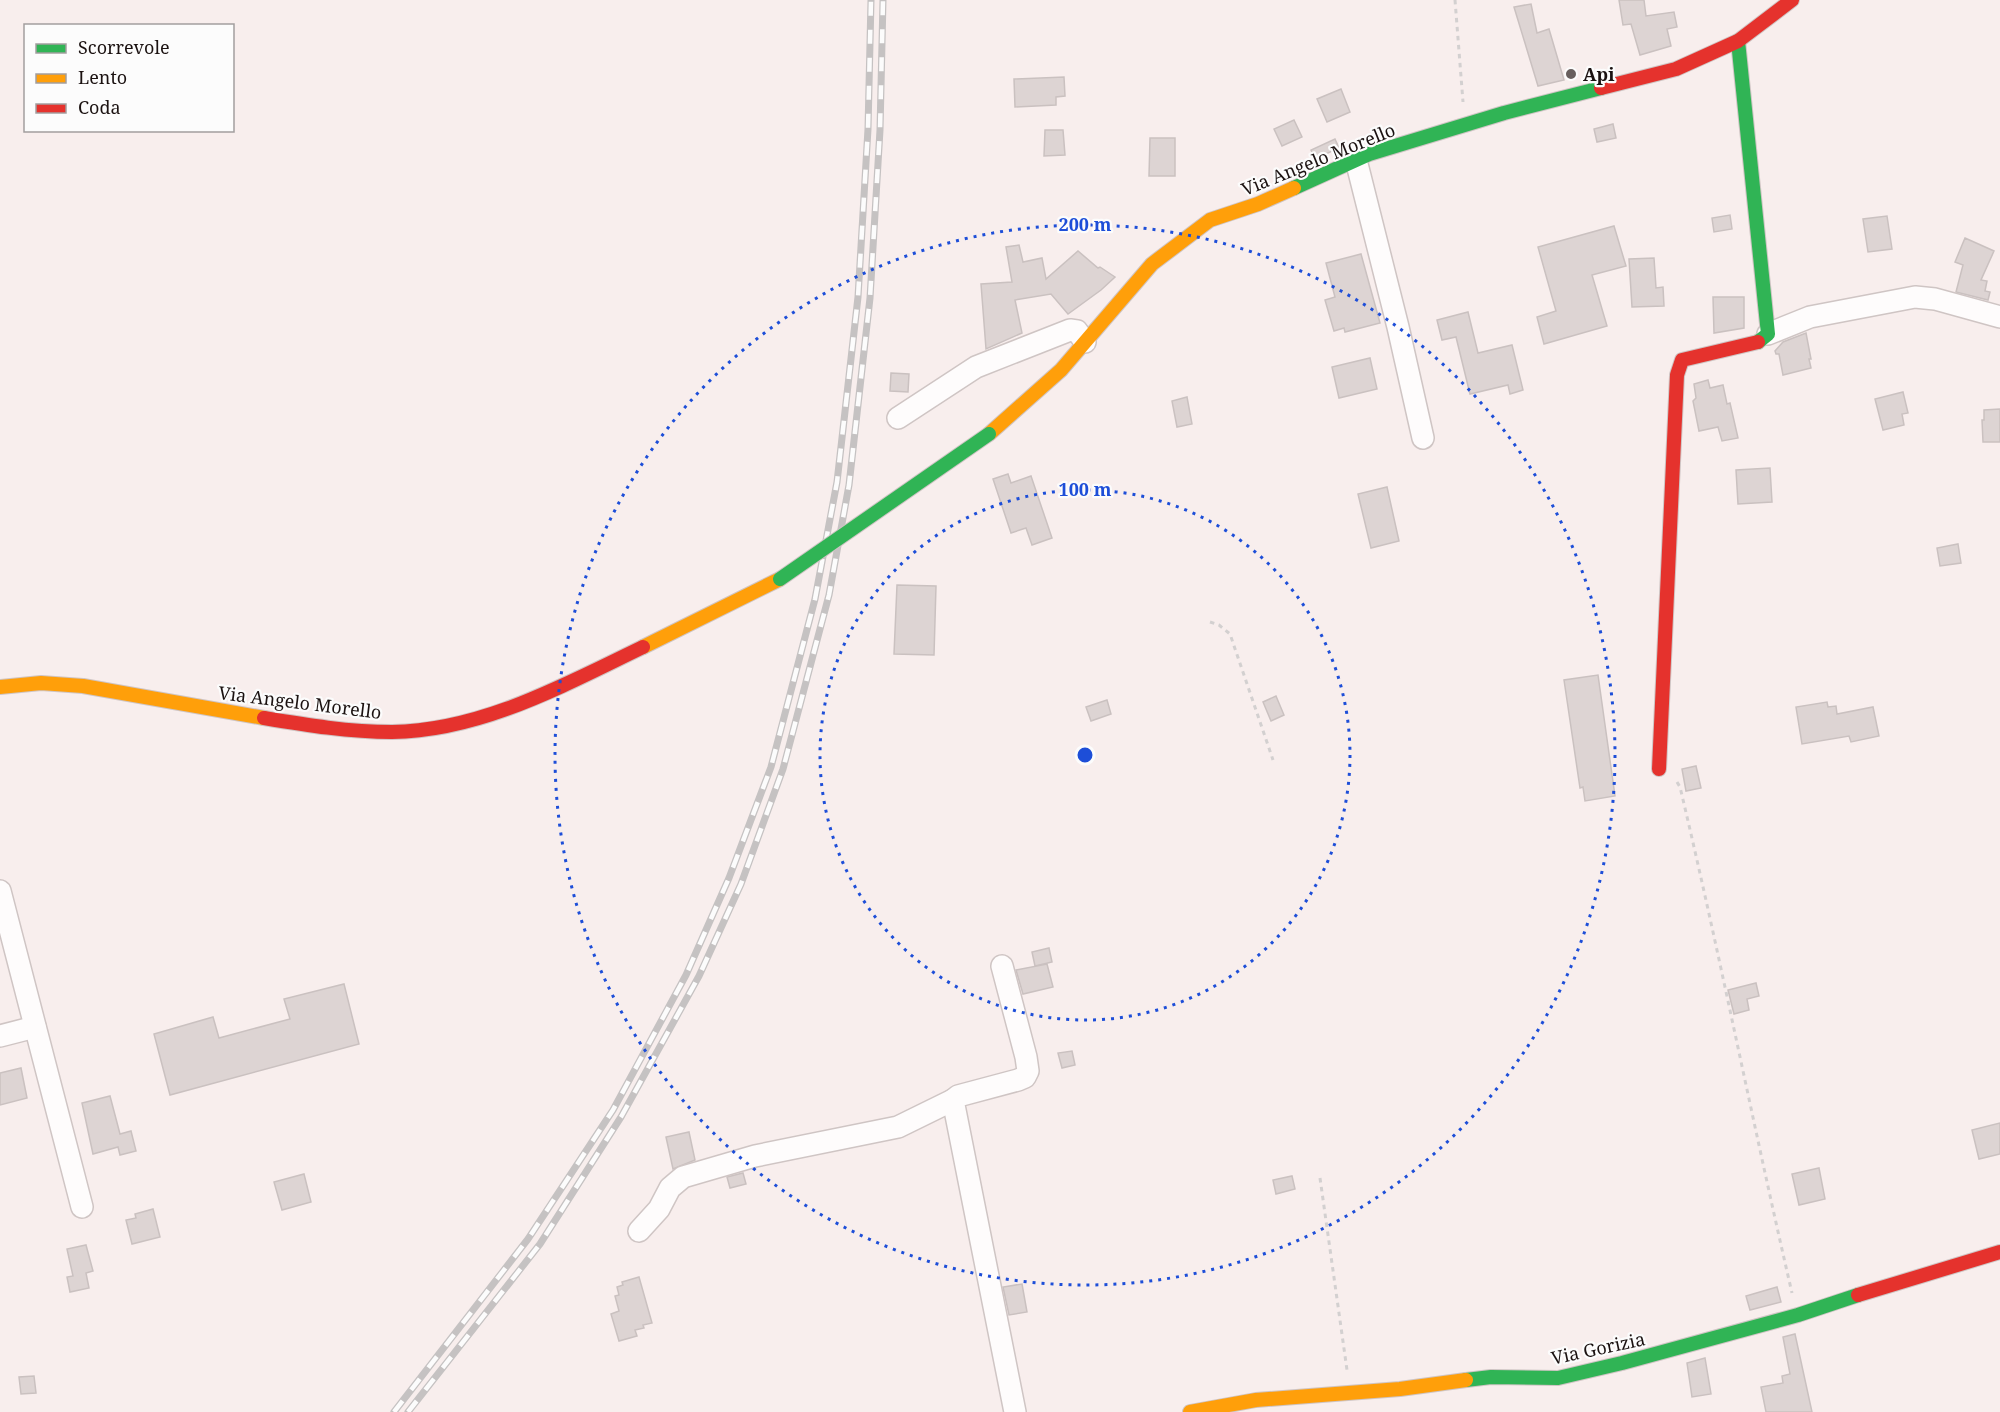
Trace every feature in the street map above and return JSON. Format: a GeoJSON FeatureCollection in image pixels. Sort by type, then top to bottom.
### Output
{"type":"FeatureCollection","features":[{"type":"Feature","properties":{"kind":"street","name":"Via Angelo Morello"},"geometry":{"type":"LineString","coordinates":[[0,687],[30,684],[88,688],[266,718],[361,731],[435,729],[507,710],[650,644],[780,579],[988,434],[1061,369],[1152,264],[1210,220],[1258,204],[1369,154],[1504,113],[1676,69],[1738,41],[1789,1]]}},
{"type":"Feature","properties":{"kind":"street"},"geometry":{"type":"LineString","coordinates":[[1738,41],[1768,334]]}},
{"type":"Feature","properties":{"kind":"street"},"geometry":{"type":"LineString","coordinates":[[1356,160],[1423,438]]}},
{"type":"Feature","properties":{"kind":"street"},"geometry":{"type":"LineString","coordinates":[[1659,769],[1677,375],[1682,360],[1760,342],[1768,334],[1810,317],[1915,297],[1935,299],[2000,317]]}},
{"type":"Feature","properties":{"kind":"street"},"geometry":{"type":"LineString","coordinates":[[898,418],[976,367],[1070,330],[1077,331],[1085,342]]}},
{"type":"Feature","properties":{"kind":"street"},"geometry":{"type":"LineString","coordinates":[[0,891],[82,1207]]}},
{"type":"Feature","properties":{"kind":"street"},"geometry":{"type":"LineString","coordinates":[[639,1231],[659,1209],[670,1188],[682,1177],[754,1156],[898,1127],[958,1096],[1025,1077],[1028,1071],[1026,1057],[1002,966]]}},
{"type":"Feature","properties":{"kind":"street"},"geometry":{"type":"LineString","coordinates":[[0,1036],[35,1027]]}},
{"type":"Feature","properties":{"kind":"street"},"geometry":{"type":"LineString","coordinates":[[953,1100],[1015,1412]]}},
{"type":"Feature","properties":{"kind":"street","name":"Via Gorizia"},"geometry":{"type":"LineString","coordinates":[[1191,1412],[1256,1400],[1400,1389],[1491,1377],[1558,1378],[1798,1315],[1923,1274],[2000,1252]]}},
{"type":"Feature","properties":{"kind":"path"},"geometry":{"type":"LineString","coordinates":[[1455,0],[1464,125]]}},
{"type":"Feature","properties":{"kind":"path"},"geometry":{"type":"LineString","coordinates":[[1210,622],[1219,625],[1230,634],[1273,760]]}},
{"type":"Feature","properties":{"kind":"path"},"geometry":{"type":"LineString","coordinates":[[1659,769],[1676,780],[1680,787],[1764,1174],[1798,1315]]}},
{"type":"Feature","properties":{"kind":"path"},"geometry":{"type":"LineString","coordinates":[[1320,1178],[1350,1393]]}},
{"type":"Feature","properties":{"kind":"building"},"geometry":{"type":"Polygon","coordinates":[[[1619,0],[1644,0],[1646,16],[1674,12],[1677,27],[1667,29],[1671,46],[1640,55],[1631,24],[1623,25],[1619,0]]]}},
{"type":"Feature","properties":{"kind":"building"},"geometry":{"type":"Polygon","coordinates":[[[1531,4],[1537,33],[1549,29],[1564,80],[1538,86],[1514,7],[1531,4]]]}},
{"type":"Feature","properties":{"kind":"building"},"geometry":{"type":"Polygon","coordinates":[[[1064,77],[1065,96],[1056,97],[1056,105],[1015,107],[1014,79],[1064,77]]]}},
{"type":"Feature","properties":{"kind":"building"},"geometry":{"type":"Polygon","coordinates":[[[1341,89],[1350,112],[1327,122],[1317,99],[1341,89]]]}},
{"type":"Feature","properties":{"kind":"building"},"geometry":{"type":"Polygon","coordinates":[[[1294,120],[1302,137],[1282,146],[1274,129],[1294,120]]]}},
{"type":"Feature","properties":{"kind":"building"},"geometry":{"type":"Polygon","coordinates":[[[1613,124],[1616,138],[1597,142],[1594,129],[1613,124]]]}},
{"type":"Feature","properties":{"kind":"building"},"geometry":{"type":"Polygon","coordinates":[[[1045,130],[1063,130],[1065,155],[1044,156],[1045,130]]]}},
{"type":"Feature","properties":{"kind":"building"},"geometry":{"type":"Polygon","coordinates":[[[1150,138],[1175,138],[1175,176],[1149,176],[1150,138]]]}},
{"type":"Feature","properties":{"kind":"building"},"geometry":{"type":"Polygon","coordinates":[[[1335,139],[1339,148],[1315,159],[1311,150],[1335,139]]]}},
{"type":"Feature","properties":{"kind":"building"},"geometry":{"type":"Polygon","coordinates":[[[1730,215],[1732,229],[1714,232],[1712,218],[1730,215]]]}},
{"type":"Feature","properties":{"kind":"building"},"geometry":{"type":"Polygon","coordinates":[[[1887,216],[1892,249],[1868,252],[1863,219],[1887,216]]]}},
{"type":"Feature","properties":{"kind":"building"},"geometry":{"type":"Polygon","coordinates":[[[1614,226],[1626,266],[1592,275],[1607,326],[1544,344],[1537,317],[1556,311],[1538,247],[1614,226]]]}},
{"type":"Feature","properties":{"kind":"building"},"geometry":{"type":"Polygon","coordinates":[[[1965,238],[1994,251],[1981,280],[1987,281],[1985,291],[1990,292],[1988,300],[1956,292],[1963,265],[1955,262],[1965,238]]]}},
{"type":"Feature","properties":{"kind":"building"},"geometry":{"type":"Polygon","coordinates":[[[1019,245],[1023,262],[1042,258],[1046,279],[1078,251],[1098,268],[1100,267],[1115,277],[1068,314],[1051,294],[1015,300],[1022,333],[986,349],[981,284],[1012,282],[1006,247],[1019,245]]]}},
{"type":"Feature","properties":{"kind":"building"},"geometry":{"type":"Polygon","coordinates":[[[1361,254],[1380,323],[1345,332],[1344,328],[1334,331],[1325,300],[1335,297],[1326,263],[1361,254]]]}},
{"type":"Feature","properties":{"kind":"building"},"geometry":{"type":"Polygon","coordinates":[[[1654,258],[1656,288],[1663,287],[1664,306],[1632,307],[1629,259],[1654,258]]]}},
{"type":"Feature","properties":{"kind":"building"},"geometry":{"type":"Polygon","coordinates":[[[1713,297],[1744,297],[1744,328],[1714,333],[1713,297]]]}},
{"type":"Feature","properties":{"kind":"building"},"geometry":{"type":"Polygon","coordinates":[[[1468,312],[1478,353],[1512,345],[1523,390],[1510,394],[1508,385],[1470,394],[1456,337],[1442,340],[1437,320],[1468,312]]]}},
{"type":"Feature","properties":{"kind":"building"},"geometry":{"type":"Polygon","coordinates":[[[1806,333],[1811,368],[1783,375],[1779,354],[1775,351],[1783,342],[1806,333]]]}},
{"type":"Feature","properties":{"kind":"building"},"geometry":{"type":"Polygon","coordinates":[[[1370,358],[1377,389],[1339,398],[1332,367],[1370,358]]]}},
{"type":"Feature","properties":{"kind":"building"},"geometry":{"type":"Polygon","coordinates":[[[891,373],[909,374],[908,392],[890,391],[891,373]]]}},
{"type":"Feature","properties":{"kind":"building"},"geometry":{"type":"Polygon","coordinates":[[[1708,380],[1710,388],[1723,385],[1727,404],[1730,403],[1738,438],[1722,441],[1718,427],[1699,431],[1693,401],[1696,398],[1694,384],[1708,380]]]}},
{"type":"Feature","properties":{"kind":"building"},"geometry":{"type":"Polygon","coordinates":[[[1903,392],[1908,413],[1902,414],[1904,425],[1883,430],[1875,399],[1903,392]]]}},
{"type":"Feature","properties":{"kind":"building"},"geometry":{"type":"Polygon","coordinates":[[[1187,397],[1192,424],[1177,427],[1172,401],[1187,397]]]}},
{"type":"Feature","properties":{"kind":"building"},"geometry":{"type":"Polygon","coordinates":[[[2000,409],[2000,442],[1983,442],[1984,410],[2000,409]]]}},
{"type":"Feature","properties":{"kind":"building"},"geometry":{"type":"Polygon","coordinates":[[[1770,468],[1772,502],[1738,504],[1736,470],[1770,468]]]}},
{"type":"Feature","properties":{"kind":"building"},"geometry":{"type":"Polygon","coordinates":[[[1008,474],[1011,483],[1031,476],[1052,538],[1032,545],[1026,528],[1011,533],[993,479],[1008,474]]]}},
{"type":"Feature","properties":{"kind":"building"},"geometry":{"type":"Polygon","coordinates":[[[1387,487],[1399,541],[1371,548],[1358,494],[1387,487]]]}},
{"type":"Feature","properties":{"kind":"building"},"geometry":{"type":"Polygon","coordinates":[[[1958,544],[1961,563],[1940,566],[1937,548],[1958,544]]]}},
{"type":"Feature","properties":{"kind":"building"},"geometry":{"type":"Polygon","coordinates":[[[897,585],[936,586],[934,655],[894,654],[897,585]]]}},
{"type":"Feature","properties":{"kind":"building"},"geometry":{"type":"Polygon","coordinates":[[[1598,675],[1615,796],[1585,801],[1583,787],[1580,788],[1564,680],[1598,675]]]}},
{"type":"Feature","properties":{"kind":"building"},"geometry":{"type":"Polygon","coordinates":[[[1276,696],[1284,715],[1271,721],[1263,702],[1276,696]]]}},
{"type":"Feature","properties":{"kind":"building"},"geometry":{"type":"Polygon","coordinates":[[[1107,700],[1111,714],[1091,721],[1086,707],[1107,700]]]}},
{"type":"Feature","properties":{"kind":"building"},"geometry":{"type":"Polygon","coordinates":[[[1827,702],[1828,707],[1836,706],[1837,714],[1873,707],[1879,736],[1851,742],[1849,736],[1802,744],[1796,707],[1827,702]]]}},
{"type":"Feature","properties":{"kind":"building"},"geometry":{"type":"Polygon","coordinates":[[[1696,766],[1701,788],[1686,791],[1682,769],[1696,766]]]}},
{"type":"Feature","properties":{"kind":"building"},"geometry":{"type":"Polygon","coordinates":[[[1049,948],[1052,962],[1035,966],[1032,952],[1049,948]]]}},
{"type":"Feature","properties":{"kind":"building"},"geometry":{"type":"Polygon","coordinates":[[[1047,964],[1053,987],[1023,994],[1016,970],[1047,964]]]}},
{"type":"Feature","properties":{"kind":"building"},"geometry":{"type":"Polygon","coordinates":[[[1756,983],[1759,996],[1747,999],[1749,1010],[1734,1014],[1728,990],[1756,983]]]}},
{"type":"Feature","properties":{"kind":"building"},"geometry":{"type":"Polygon","coordinates":[[[344,984],[359,1044],[170,1095],[154,1034],[213,1017],[219,1038],[290,1019],[284,999],[344,984]]]}},
{"type":"Feature","properties":{"kind":"building"},"geometry":{"type":"Polygon","coordinates":[[[1072,1051],[1075,1065],[1062,1068],[1058,1053],[1072,1051]]]}},
{"type":"Feature","properties":{"kind":"building"},"geometry":{"type":"Polygon","coordinates":[[[21,1068],[27,1098],[0,1105],[0,1073],[21,1068]]]}},
{"type":"Feature","properties":{"kind":"building"},"geometry":{"type":"Polygon","coordinates":[[[110,1096],[120,1134],[131,1131],[136,1151],[120,1155],[118,1147],[93,1154],[82,1103],[110,1096]]]}},
{"type":"Feature","properties":{"kind":"building"},"geometry":{"type":"Polygon","coordinates":[[[2000,1123],[2000,1154],[1979,1159],[1972,1130],[2000,1123]]]}},
{"type":"Feature","properties":{"kind":"building"},"geometry":{"type":"Polygon","coordinates":[[[689,1132],[695,1160],[673,1169],[666,1137],[689,1132]]]}},
{"type":"Feature","properties":{"kind":"building"},"geometry":{"type":"Polygon","coordinates":[[[1819,1168],[1825,1199],[1799,1205],[1792,1174],[1819,1168]]]}},
{"type":"Feature","properties":{"kind":"building"},"geometry":{"type":"Polygon","coordinates":[[[743,1173],[746,1184],[730,1188],[727,1177],[743,1173]]]}},
{"type":"Feature","properties":{"kind":"building"},"geometry":{"type":"Polygon","coordinates":[[[304,1174],[311,1202],[282,1210],[274,1182],[304,1174]]]}},
{"type":"Feature","properties":{"kind":"building"},"geometry":{"type":"Polygon","coordinates":[[[1292,1176],[1295,1189],[1276,1194],[1273,1180],[1292,1176]]]}},
{"type":"Feature","properties":{"kind":"building"},"geometry":{"type":"Polygon","coordinates":[[[153,1209],[160,1237],[132,1244],[126,1220],[136,1218],[135,1214],[153,1209]]]}},
{"type":"Feature","properties":{"kind":"building"},"geometry":{"type":"Polygon","coordinates":[[[86,1245],[93,1271],[86,1273],[89,1288],[70,1292],[67,1277],[73,1276],[67,1249],[86,1245]]]}},
{"type":"Feature","properties":{"kind":"building"},"geometry":{"type":"Polygon","coordinates":[[[639,1277],[652,1323],[635,1330],[637,1336],[619,1341],[611,1314],[619,1311],[615,1296],[619,1295],[617,1287],[623,1285],[622,1282],[639,1277]]]}},
{"type":"Feature","properties":{"kind":"building"},"geometry":{"type":"Polygon","coordinates":[[[1022,1284],[1027,1312],[1009,1315],[1003,1287],[1022,1284]]]}},
{"type":"Feature","properties":{"kind":"building"},"geometry":{"type":"Polygon","coordinates":[[[1777,1287],[1781,1302],[1750,1310],[1746,1296],[1777,1287]]]}},
{"type":"Feature","properties":{"kind":"building"},"geometry":{"type":"Polygon","coordinates":[[[1795,1334],[1812,1412],[1766,1412],[1761,1387],[1783,1383],[1782,1376],[1790,1374],[1783,1337],[1795,1334]]]}},
{"type":"Feature","properties":{"kind":"building"},"geometry":{"type":"Polygon","coordinates":[[[1705,1358],[1711,1394],[1692,1397],[1687,1363],[1705,1358]]]}},
{"type":"Feature","properties":{"kind":"building"},"geometry":{"type":"Polygon","coordinates":[[[34,1376],[36,1393],[21,1394],[19,1377],[34,1376]]]}},
{"type":"Feature","properties":{"kind":"railway"},"geometry":{"type":"LineString","coordinates":[[394,1412],[528,1239],[613,1110],[686,975],[729,878],[771,767],[815,599],[837,482],[858,297],[868,129],[871,0]]}},
{"type":"Feature","properties":{"kind":"railway"},"geometry":{"type":"LineString","coordinates":[[408,1412],[540,1244],[621,1117],[699,976],[741,884],[783,769],[829,595],[849,485],[870,298],[880,130],[883,0]]}},
{"type":"Feature","properties":{"kind":"traffic: fast"},"geometry":{"type":"LineString","coordinates":[[1738,41],[1768,334],[1758,342]]}},
{"type":"Feature","properties":{"kind":"traffic: fast"},"geometry":{"type":"LineString","coordinates":[[1294,188],[1369,154],[1504,113],[1601,88]]}},
{"type":"Feature","properties":{"kind":"traffic: fast"},"geometry":{"type":"LineString","coordinates":[[780,579],[989,434]]}},
{"type":"Feature","properties":{"kind":"traffic: fast"},"geometry":{"type":"LineString","coordinates":[[1466,1380],[1491,1377],[1558,1378],[1798,1315],[1858,1295]]}},
{"type":"Feature","properties":{"kind":"traffic: slow"},"geometry":{"type":"LineString","coordinates":[[989,434],[1061,370],[1152,264],[1210,220],[1258,204],[1294,188]]}},
{"type":"Feature","properties":{"kind":"traffic: slow"},"geometry":{"type":"LineString","coordinates":[[643,647],[780,579]]}},
{"type":"Feature","properties":{"kind":"traffic: slow"},"geometry":{"type":"LineString","coordinates":[[0,687],[41,683],[83,686],[264,718]]}},
{"type":"Feature","properties":{"kind":"traffic: slow"},"geometry":{"type":"LineString","coordinates":[[1190,1412],[1256,1400],[1400,1389],[1466,1380]]}},
{"type":"Feature","properties":{"kind":"traffic: jam"},"geometry":{"type":"LineString","coordinates":[[1601,88],[1676,69],[1738,41],[1792,0]]}},
{"type":"Feature","properties":{"kind":"traffic: jam"},"geometry":{"type":"LineString","coordinates":[[1659,769],[1677,375],[1682,360],[1758,342]]}},
{"type":"Feature","properties":{"kind":"traffic: jam"},"geometry":{"type":"LineString","coordinates":[[264,718],[328,728],[376,732],[425,730],[458,724],[521,703],[643,647]]}},
{"type":"Feature","properties":{"kind":"traffic: jam"},"geometry":{"type":"LineString","coordinates":[[1858,1295],[2000,1252]]}},
{"type":"Feature","properties":{"kind":"place","name":"Api"},"geometry":{"type":"Point","coordinates":[1571,74]}}]}
